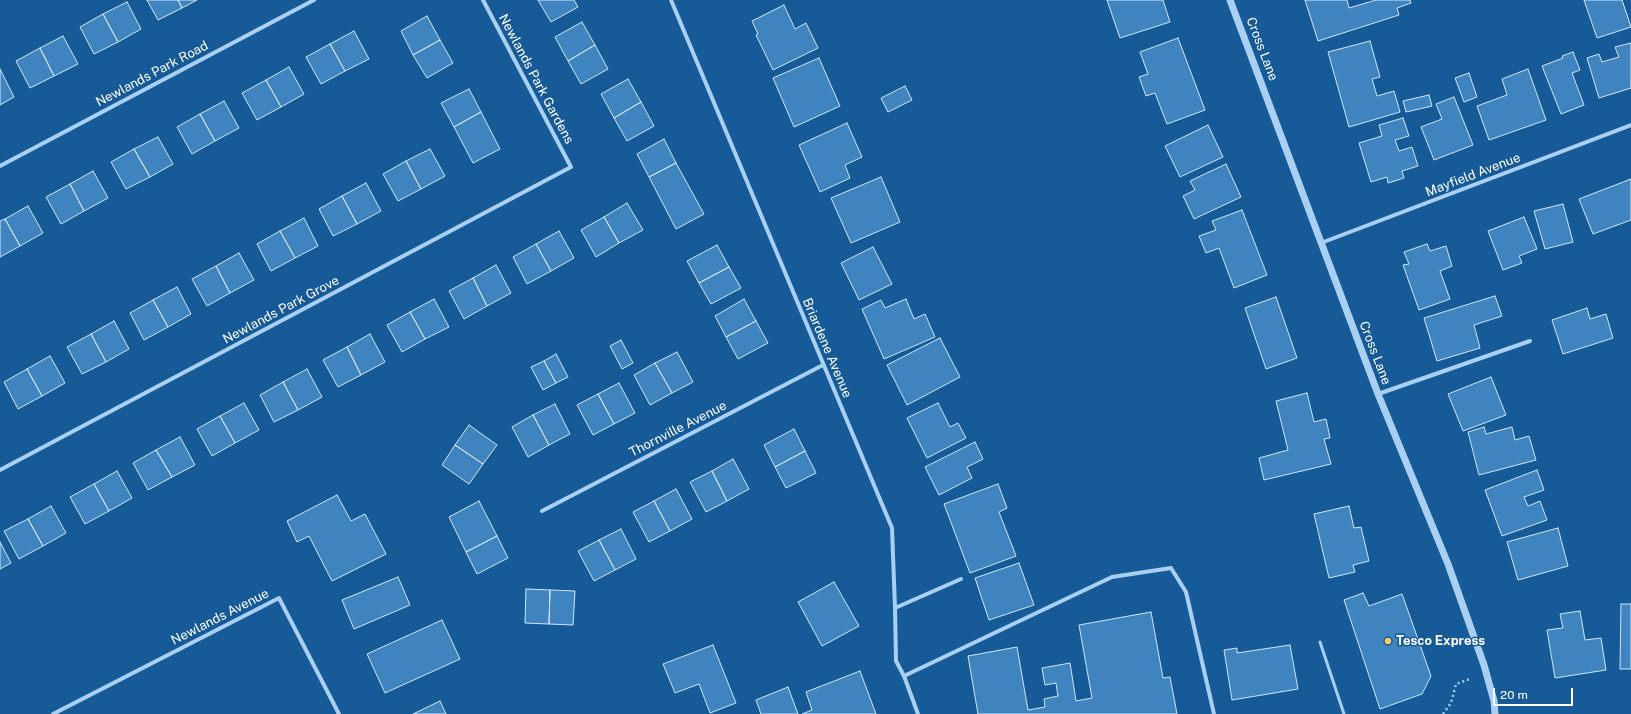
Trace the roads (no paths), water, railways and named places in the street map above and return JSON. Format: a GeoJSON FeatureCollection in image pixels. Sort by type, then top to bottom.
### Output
{"type":"FeatureCollection","features":[{"type":"Feature","properties":{"kind":"street","name":"Newlands Park Road"},"geometry":{"type":"LineString","coordinates":[[0,166],[314,0]]}},
{"type":"Feature","properties":{"kind":"street","name":"Newlands Park Gardens"},"geometry":{"type":"LineString","coordinates":[[483,0],[571,167]]}},
{"type":"Feature","properties":{"kind":"street","name":"Briardene Avenue"},"geometry":{"type":"LineString","coordinates":[[671,0],[892,528],[896,661],[904,676],[918,714]]}},
{"type":"Feature","properties":{"kind":"street","name":"Cross Lane"},"geometry":{"type":"LineString","coordinates":[[1230,0],[1378,394],[1448,564],[1487,676],[1495,714]]}},
{"type":"Feature","properties":{"kind":"street","name":"Mayfield Avenue"},"geometry":{"type":"LineString","coordinates":[[1321,243],[1631,125]]}},
{"type":"Feature","properties":{"kind":"street","name":"Newlands Park Grove"},"geometry":{"type":"LineString","coordinates":[[0,470],[571,167]]}},
{"type":"Feature","properties":{"kind":"street"},"geometry":{"type":"LineString","coordinates":[[1378,394],[1530,341]]}},
{"type":"Feature","properties":{"kind":"street","name":"Thornville Avenue"},"geometry":{"type":"LineString","coordinates":[[542,511],[823,365]]}},
{"type":"Feature","properties":{"kind":"street"},"geometry":{"type":"LineString","coordinates":[[904,676],[1112,578],[1171,568],[1186,592],[1214,714]]}},
{"type":"Feature","properties":{"kind":"street"},"geometry":{"type":"LineString","coordinates":[[895,608],[961,580]]}},
{"type":"Feature","properties":{"kind":"street","name":"Newlands Avenue"},"geometry":{"type":"LineString","coordinates":[[53,714],[279,598],[339,714]]}},
{"type":"Feature","properties":{"kind":"lane"},"geometry":{"type":"LineString","coordinates":[[1320,642],[1344,714]]}},
{"type":"Feature","properties":{"kind":"place","name":"Tesco Express"},"geometry":{"type":"Point","coordinates":[1388,641]}}]}
